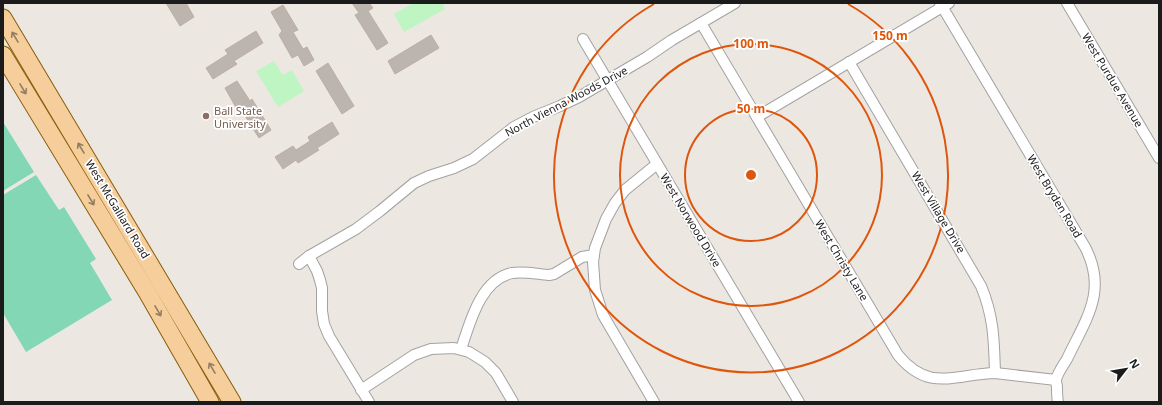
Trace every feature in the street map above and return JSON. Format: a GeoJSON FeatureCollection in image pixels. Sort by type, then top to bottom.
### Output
{"type":"FeatureCollection","features":[{"type":"Feature","properties":{"kind":"main road","name":"West McGalliard Road"},"geometry":{"type":"LineString","coordinates":[[3,18],[232,402]]}},
{"type":"Feature","properties":{"kind":"main road","name":"West McGalliard Road"},"geometry":{"type":"LineString","coordinates":[[3,56],[147,292],[210,402]]}},
{"type":"Feature","properties":{"kind":"street","name":"North Vienna Woods Drive"},"geometry":{"type":"LineString","coordinates":[[299,264],[309,256],[356,229],[414,183],[473,159],[514,127],[533,117],[560,106],[607,80],[735,3]]}},
{"type":"Feature","properties":{"kind":"street","name":"West Purdue Avenue"},"geometry":{"type":"LineString","coordinates":[[1067,3],[1159,158]]}},
{"type":"Feature","properties":{"kind":"street"},"geometry":{"type":"LineString","coordinates":[[757,117],[943,4]]}},
{"type":"Feature","properties":{"kind":"street","name":"West Bryden Road"},"geometry":{"type":"LineString","coordinates":[[943,4],[1081,240],[1090,256],[1094,268],[1095,286],[1092,306],[1087,320],[1056,380]]}},
{"type":"Feature","properties":{"kind":"street","name":"West Christy Lane"},"geometry":{"type":"LineString","coordinates":[[701,23],[898,355],[904,362],[918,373],[926,377],[934,378],[951,379],[995,374],[1056,380]]}},
{"type":"Feature","properties":{"kind":"street","name":"West Norwood Drive"},"geometry":{"type":"LineString","coordinates":[[583,39],[799,402]]}},
{"type":"Feature","properties":{"kind":"street","name":"West Village Drive"},"geometry":{"type":"LineString","coordinates":[[849,62],[982,286],[989,306],[993,327],[995,374]]}},
{"type":"Feature","properties":{"kind":"street"},"geometry":{"type":"LineString","coordinates":[[654,402],[602,315],[595,290],[593,273],[595,248],[606,219],[620,196],[639,178],[658,164]]}},
{"type":"Feature","properties":{"kind":"street"},"geometry":{"type":"LineString","coordinates":[[461,350],[476,308],[483,295],[492,284],[506,275],[513,273],[554,274],[582,257],[594,255]]}},
{"type":"Feature","properties":{"kind":"street"},"geometry":{"type":"LineString","coordinates":[[309,256],[317,271],[322,288],[322,311],[324,324],[329,336],[368,402]]}},
{"type":"Feature","properties":{"kind":"street"},"geometry":{"type":"LineString","coordinates":[[361,390],[414,355],[431,349],[448,347],[469,352],[485,362],[496,374],[513,402]]}},
{"type":"Feature","properties":{"kind":"street"},"geometry":{"type":"LineString","coordinates":[[1056,380],[1058,402]]}},
{"type":"Feature","properties":{"kind":"green space"},"geometry":{"type":"Polygon","coordinates":[[[413,3],[442,3],[445,9],[404,32],[394,14],[413,3]]]}},
{"type":"Feature","properties":{"kind":"green space"},"geometry":{"type":"Polygon","coordinates":[[[274,61],[283,75],[292,70],[304,91],[278,107],[256,71],[274,61]]]}},
{"type":"Feature","properties":{"kind":"green space"},"geometry":{"type":"Polygon","coordinates":[[[3,122],[34,172],[3,191],[3,122]]]}},
{"type":"Feature","properties":{"kind":"green space"},"geometry":{"type":"Polygon","coordinates":[[[36,175],[59,210],[64,207],[96,259],[90,263],[112,300],[26,352],[3,313],[3,195],[36,175]]]}},
{"type":"Feature","properties":{"kind":"building"},"geometry":{"type":"Polygon","coordinates":[[[166,3],[186,3],[194,17],[180,26],[166,3]]]}},
{"type":"Feature","properties":{"kind":"building"},"geometry":{"type":"Polygon","coordinates":[[[352,3],[369,3],[373,8],[368,11],[388,43],[377,50],[355,15],[359,13],[352,3]]]}},
{"type":"Feature","properties":{"kind":"building"},"geometry":{"type":"Polygon","coordinates":[[[283,5],[298,30],[293,32],[303,49],[307,47],[314,60],[304,66],[298,55],[292,58],[279,35],[282,31],[271,12],[283,5]]]}},
{"type":"Feature","properties":{"kind":"building"},"geometry":{"type":"Polygon","coordinates":[[[256,31],[263,43],[234,61],[237,64],[213,79],[206,68],[228,54],[225,50],[256,31]]]}},
{"type":"Feature","properties":{"kind":"building"},"geometry":{"type":"Polygon","coordinates":[[[431,35],[439,48],[395,74],[388,61],[431,35]]]}},
{"type":"Feature","properties":{"kind":"building"},"geometry":{"type":"Polygon","coordinates":[[[328,63],[354,106],[342,114],[316,71],[328,63]]]}},
{"type":"Feature","properties":{"kind":"building"},"geometry":{"type":"Polygon","coordinates":[[[237,81],[250,101],[252,99],[271,130],[259,138],[242,111],[239,113],[225,88],[237,81]]]}},
{"type":"Feature","properties":{"kind":"building"},"geometry":{"type":"Polygon","coordinates":[[[332,122],[339,134],[317,148],[319,150],[298,163],[296,160],[283,169],[275,157],[293,146],[296,150],[310,141],[308,137],[332,122]]]}},
{"type":"Feature","properties":{"kind":"place","name":"Ball State University"},"geometry":{"type":"Point","coordinates":[206,116]}}]}
